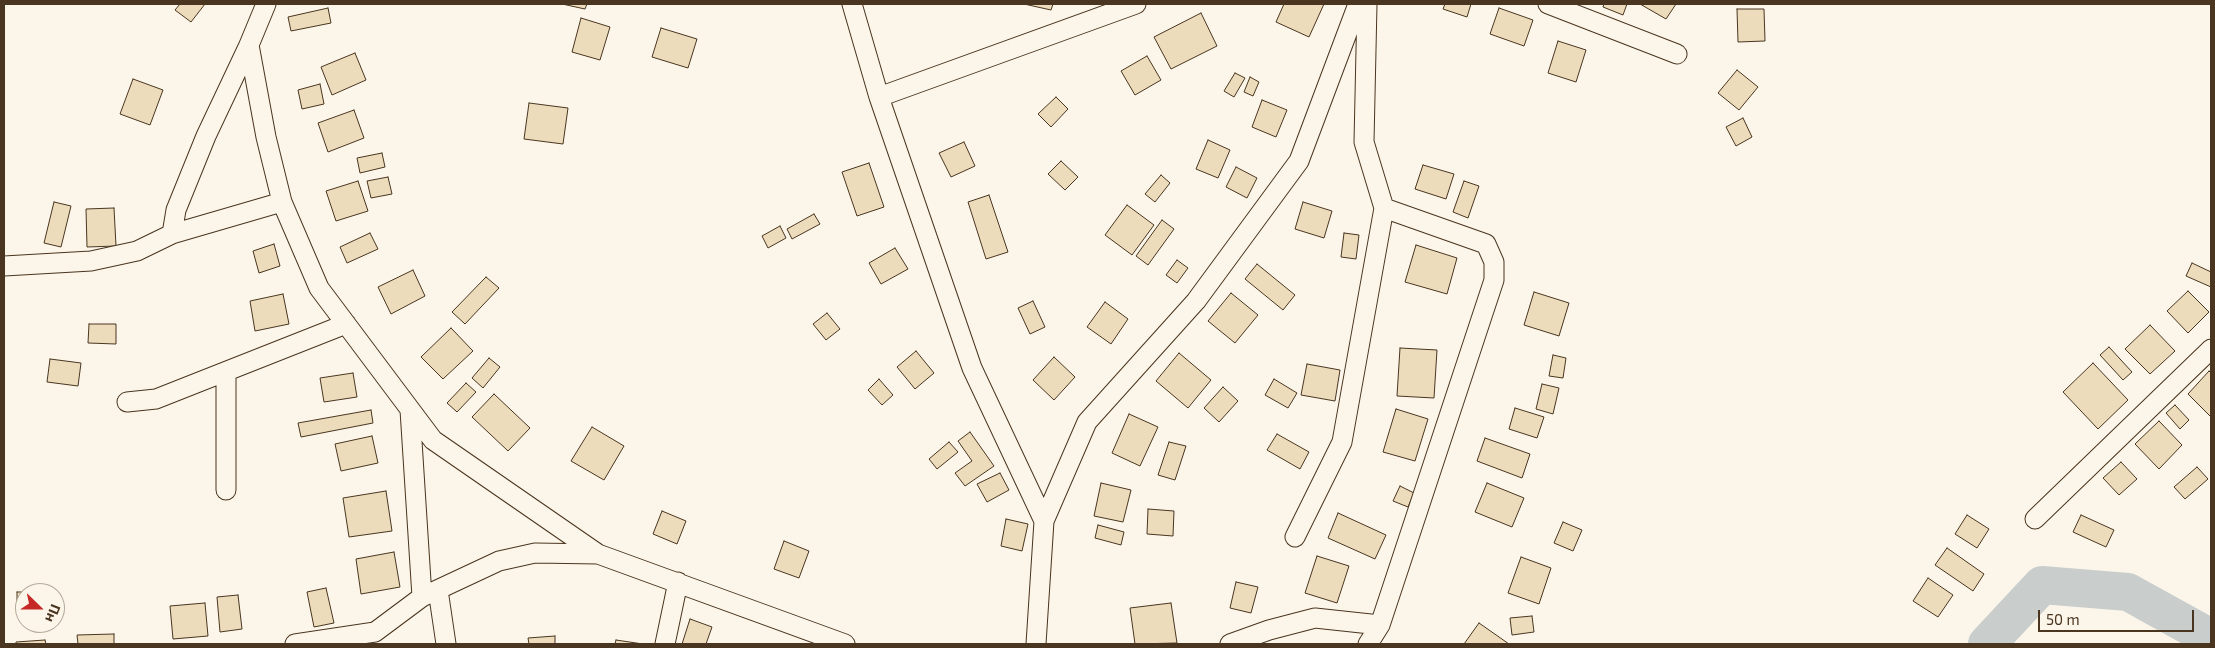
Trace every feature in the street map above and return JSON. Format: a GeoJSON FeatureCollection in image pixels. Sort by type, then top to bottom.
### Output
{"type":"FeatureCollection","features":[{"type":"Feature","properties":{"kind":"street"},"geometry":{"type":"LineString","coordinates":[[172,234],[176,210],[206,136],[266,4]]}},
{"type":"Feature","properties":{"kind":"street"},"geometry":{"type":"LineString","coordinates":[[852,4],[879,97],[972,368],[1044,521]]}},
{"type":"Feature","properties":{"kind":"street"},"geometry":{"type":"LineString","coordinates":[[879,97],[1136,4]]}},
{"type":"Feature","properties":{"kind":"street"},"geometry":{"type":"LineString","coordinates":[[1036,644],[1044,521],[1087,422],[1196,301],[1299,161],[1358,4]]}},
{"type":"Feature","properties":{"kind":"street"},"geometry":{"type":"LineString","coordinates":[[1295,538],[1342,442],[1384,208],[1364,142],[1367,4]]}},
{"type":"Feature","properties":{"kind":"street"},"geometry":{"type":"LineString","coordinates":[[1548,4],[1677,54]]}},
{"type":"Feature","properties":{"kind":"street"},"geometry":{"type":"LineString","coordinates":[[249,45],[266,137],[282,202],[319,288],[433,440],[598,554],[845,644]]}},
{"type":"Feature","properties":{"kind":"street"},"geometry":{"type":"LineString","coordinates":[[4,266],[92,261],[136,251],[172,234],[282,202]]}},
{"type":"Feature","properties":{"kind":"street"},"geometry":{"type":"LineString","coordinates":[[1368,644],[1380,625],[1494,280],[1494,262],[1486,244],[1384,208]]}},
{"type":"Feature","properties":{"kind":"street"},"geometry":{"type":"LineString","coordinates":[[127,402],[156,399],[346,324]]}},
{"type":"Feature","properties":{"kind":"street"},"geometry":{"type":"LineString","coordinates":[[2035,519],[2211,349]]}},
{"type":"Feature","properties":{"kind":"street"},"geometry":{"type":"LineString","coordinates":[[226,372],[226,490]]}},
{"type":"Feature","properties":{"kind":"street"},"geometry":{"type":"LineString","coordinates":[[410,410],[430,594],[446,644]]}},
{"type":"Feature","properties":{"kind":"street"},"geometry":{"type":"LineString","coordinates":[[295,644],[375,632],[430,594],[499,561],[535,553],[598,554]]}},
{"type":"Feature","properties":{"kind":"street"},"geometry":{"type":"LineString","coordinates":[[664,644],[678,582]]}},
{"type":"Feature","properties":{"kind":"street"},"geometry":{"type":"LineString","coordinates":[[1230,644],[1269,630],[1315,618],[1380,625]]}},
{"type":"Feature","properties":{"kind":"building"},"geometry":{"type":"Polygon","coordinates":[[[180,4],[205,4],[191,22],[175,10],[180,4]]]}},
{"type":"Feature","properties":{"kind":"building"},"geometry":{"type":"Polygon","coordinates":[[[562,4],[587,4],[585,9],[562,4]]]}},
{"type":"Feature","properties":{"kind":"building"},"geometry":{"type":"Polygon","coordinates":[[[1024,4],[1053,4],[1051,10],[1024,4]]]}},
{"type":"Feature","properties":{"kind":"building"},"geometry":{"type":"Polygon","coordinates":[[[1284,4],[1324,4],[1309,37],[1276,22],[1284,4]]]}},
{"type":"Feature","properties":{"kind":"building"},"geometry":{"type":"Polygon","coordinates":[[[1445,4],[1471,4],[1467,17],[1443,9],[1445,4]]]}},
{"type":"Feature","properties":{"kind":"building"},"geometry":{"type":"Polygon","coordinates":[[[1604,4],[1627,4],[1623,15],[1603,7],[1604,4]]]}},
{"type":"Feature","properties":{"kind":"building"},"geometry":{"type":"Polygon","coordinates":[[[1640,4],[1676,4],[1666,19],[1640,4]]]}},
{"type":"Feature","properties":{"kind":"building"},"geometry":{"type":"Polygon","coordinates":[[[328,8],[331,23],[291,31],[288,17],[328,8]]]}},
{"type":"Feature","properties":{"kind":"building"},"geometry":{"type":"Polygon","coordinates":[[[1499,8],[1533,20],[1524,46],[1490,34],[1499,8]]]}},
{"type":"Feature","properties":{"kind":"building"},"geometry":{"type":"Polygon","coordinates":[[[1737,9],[1764,9],[1765,41],[1738,42],[1737,9]]]}},
{"type":"Feature","properties":{"kind":"building"},"geometry":{"type":"Polygon","coordinates":[[[1201,13],[1217,46],[1171,69],[1154,37],[1201,13]]]}},
{"type":"Feature","properties":{"kind":"building"},"geometry":{"type":"Polygon","coordinates":[[[581,18],[610,27],[600,60],[572,52],[581,18]]]}},
{"type":"Feature","properties":{"kind":"building"},"geometry":{"type":"Polygon","coordinates":[[[661,28],[697,39],[688,68],[652,57],[661,28]]]}},
{"type":"Feature","properties":{"kind":"building"},"geometry":{"type":"Polygon","coordinates":[[[1558,41],[1586,50],[1576,82],[1548,73],[1558,41]]]}},
{"type":"Feature","properties":{"kind":"building"},"geometry":{"type":"Polygon","coordinates":[[[355,53],[366,80],[332,95],[321,67],[355,53]]]}},
{"type":"Feature","properties":{"kind":"building"},"geometry":{"type":"Polygon","coordinates":[[[1147,56],[1161,80],[1135,95],[1121,71],[1147,56]]]}},
{"type":"Feature","properties":{"kind":"building"},"geometry":{"type":"Polygon","coordinates":[[[1737,70],[1758,87],[1739,110],[1718,93],[1737,70]]]}},
{"type":"Feature","properties":{"kind":"building"},"geometry":{"type":"Polygon","coordinates":[[[1235,73],[1245,78],[1234,97],[1224,91],[1235,73]]]}},
{"type":"Feature","properties":{"kind":"building"},"geometry":{"type":"Polygon","coordinates":[[[1250,77],[1259,82],[1253,96],[1244,92],[1250,77]]]}},
{"type":"Feature","properties":{"kind":"building"},"geometry":{"type":"Polygon","coordinates":[[[133,79],[163,90],[150,125],[120,114],[133,79]]]}},
{"type":"Feature","properties":{"kind":"building"},"geometry":{"type":"Polygon","coordinates":[[[320,84],[324,104],[302,109],[298,90],[320,84]]]}},
{"type":"Feature","properties":{"kind":"building"},"geometry":{"type":"Polygon","coordinates":[[[1056,97],[1068,109],[1051,127],[1038,114],[1056,97]]]}},
{"type":"Feature","properties":{"kind":"building"},"geometry":{"type":"Polygon","coordinates":[[[1262,100],[1287,110],[1276,137],[1252,127],[1262,100]]]}},
{"type":"Feature","properties":{"kind":"building"},"geometry":{"type":"Polygon","coordinates":[[[529,103],[568,108],[563,144],[524,139],[529,103]]]}},
{"type":"Feature","properties":{"kind":"building"},"geometry":{"type":"Polygon","coordinates":[[[354,110],[364,138],[328,152],[318,123],[354,110]]]}},
{"type":"Feature","properties":{"kind":"building"},"geometry":{"type":"Polygon","coordinates":[[[1743,118],[1752,137],[1736,146],[1726,127],[1743,118]]]}},
{"type":"Feature","properties":{"kind":"building"},"geometry":{"type":"Polygon","coordinates":[[[1208,140],[1230,150],[1218,178],[1196,169],[1208,140]]]}},
{"type":"Feature","properties":{"kind":"building"},"geometry":{"type":"Polygon","coordinates":[[[964,142],[975,166],[951,177],[939,153],[964,142]]]}},
{"type":"Feature","properties":{"kind":"building"},"geometry":{"type":"Polygon","coordinates":[[[382,153],[385,167],[360,173],[357,158],[382,153]]]}},
{"type":"Feature","properties":{"kind":"building"},"geometry":{"type":"Polygon","coordinates":[[[1061,161],[1078,177],[1065,190],[1048,174],[1061,161]]]}},
{"type":"Feature","properties":{"kind":"building"},"geometry":{"type":"Polygon","coordinates":[[[869,163],[884,207],[857,216],[842,172],[869,163]]]}},
{"type":"Feature","properties":{"kind":"building"},"geometry":{"type":"Polygon","coordinates":[[[1423,165],[1454,174],[1446,199],[1415,189],[1423,165]]]}},
{"type":"Feature","properties":{"kind":"building"},"geometry":{"type":"Polygon","coordinates":[[[1236,167],[1257,178],[1247,198],[1226,187],[1236,167]]]}},
{"type":"Feature","properties":{"kind":"building"},"geometry":{"type":"Polygon","coordinates":[[[1161,175],[1170,183],[1155,202],[1145,194],[1161,175]]]}},
{"type":"Feature","properties":{"kind":"building"},"geometry":{"type":"Polygon","coordinates":[[[388,177],[392,194],[371,198],[367,181],[388,177]]]}},
{"type":"Feature","properties":{"kind":"building"},"geometry":{"type":"Polygon","coordinates":[[[358,181],[368,211],[336,221],[326,191],[358,181]]]}},
{"type":"Feature","properties":{"kind":"building"},"geometry":{"type":"Polygon","coordinates":[[[1464,181],[1479,186],[1468,218],[1453,212],[1464,181]]]}},
{"type":"Feature","properties":{"kind":"building"},"geometry":{"type":"Polygon","coordinates":[[[989,195],[1008,252],[986,259],[968,202],[989,195]]]}},
{"type":"Feature","properties":{"kind":"building"},"geometry":{"type":"Polygon","coordinates":[[[54,202],[71,206],[61,247],[44,243],[54,202]]]}},
{"type":"Feature","properties":{"kind":"building"},"geometry":{"type":"Polygon","coordinates":[[[1303,202],[1332,211],[1324,238],[1295,229],[1303,202]]]}},
{"type":"Feature","properties":{"kind":"building"},"geometry":{"type":"Polygon","coordinates":[[[1127,205],[1154,225],[1132,255],[1105,235],[1127,205]]]}},
{"type":"Feature","properties":{"kind":"building"},"geometry":{"type":"Polygon","coordinates":[[[114,208],[116,246],[87,247],[86,209],[114,208]]]}},
{"type":"Feature","properties":{"kind":"building"},"geometry":{"type":"Polygon","coordinates":[[[814,214],[820,224],[792,239],[787,229],[814,214]]]}},
{"type":"Feature","properties":{"kind":"building"},"geometry":{"type":"Polygon","coordinates":[[[1162,220],[1174,229],[1148,265],[1136,256],[1162,220]]]}},
{"type":"Feature","properties":{"kind":"building"},"geometry":{"type":"Polygon","coordinates":[[[780,226],[786,238],[768,248],[762,236],[780,226]]]}},
{"type":"Feature","properties":{"kind":"building"},"geometry":{"type":"Polygon","coordinates":[[[370,233],[378,249],[347,263],[340,247],[370,233]]]}},
{"type":"Feature","properties":{"kind":"building"},"geometry":{"type":"Polygon","coordinates":[[[1344,233],[1359,235],[1356,259],[1341,257],[1344,233]]]}},
{"type":"Feature","properties":{"kind":"building"},"geometry":{"type":"Polygon","coordinates":[[[274,244],[280,266],[259,273],[253,251],[274,244]]]}},
{"type":"Feature","properties":{"kind":"building"},"geometry":{"type":"Polygon","coordinates":[[[1416,245],[1457,258],[1447,294],[1405,282],[1416,245]]]}},
{"type":"Feature","properties":{"kind":"building"},"geometry":{"type":"Polygon","coordinates":[[[895,248],[908,269],[881,284],[869,263],[895,248]]]}},
{"type":"Feature","properties":{"kind":"building"},"geometry":{"type":"Polygon","coordinates":[[[1177,260],[1188,268],[1177,283],[1166,275],[1177,260]]]}},
{"type":"Feature","properties":{"kind":"building"},"geometry":{"type":"Polygon","coordinates":[[[2192,263],[2211,272],[2211,287],[2186,276],[2192,263]]]}},
{"type":"Feature","properties":{"kind":"building"},"geometry":{"type":"Polygon","coordinates":[[[1257,264],[1295,295],[1283,310],[1245,279],[1257,264]]]}},
{"type":"Feature","properties":{"kind":"building"},"geometry":{"type":"Polygon","coordinates":[[[413,270],[425,296],[391,314],[378,287],[413,270]]]}},
{"type":"Feature","properties":{"kind":"building"},"geometry":{"type":"Polygon","coordinates":[[[486,277],[499,288],[465,324],[452,312],[486,277]]]}},
{"type":"Feature","properties":{"kind":"building"},"geometry":{"type":"Polygon","coordinates":[[[2188,291],[2209,312],[2188,333],[2167,311],[2188,291]]]}},
{"type":"Feature","properties":{"kind":"building"},"geometry":{"type":"Polygon","coordinates":[[[1534,292],[1569,303],[1559,336],[1524,325],[1534,292]]]}},
{"type":"Feature","properties":{"kind":"building"},"geometry":{"type":"Polygon","coordinates":[[[1231,293],[1258,315],[1235,343],[1208,321],[1231,293]]]}},
{"type":"Feature","properties":{"kind":"building"},"geometry":{"type":"Polygon","coordinates":[[[283,294],[289,324],[255,331],[250,301],[283,294]]]}},
{"type":"Feature","properties":{"kind":"building"},"geometry":{"type":"Polygon","coordinates":[[[1033,301],[1045,327],[1030,334],[1018,308],[1033,301]]]}},
{"type":"Feature","properties":{"kind":"building"},"geometry":{"type":"Polygon","coordinates":[[[1105,302],[1128,319],[1111,344],[1087,327],[1105,302]]]}},
{"type":"Feature","properties":{"kind":"building"},"geometry":{"type":"Polygon","coordinates":[[[827,313],[840,329],[826,340],[813,324],[827,313]]]}},
{"type":"Feature","properties":{"kind":"building"},"geometry":{"type":"Polygon","coordinates":[[[89,324],[116,324],[116,344],[88,343],[89,324]]]}},
{"type":"Feature","properties":{"kind":"building"},"geometry":{"type":"Polygon","coordinates":[[[2150,325],[2175,351],[2150,374],[2125,349],[2150,325]]]}},
{"type":"Feature","properties":{"kind":"building"},"geometry":{"type":"Polygon","coordinates":[[[451,328],[473,351],[443,379],[421,357],[451,328]]]}},
{"type":"Feature","properties":{"kind":"building"},"geometry":{"type":"Polygon","coordinates":[[[2109,347],[2132,372],[2123,380],[2100,355],[2109,347]]]}},
{"type":"Feature","properties":{"kind":"building"},"geometry":{"type":"Polygon","coordinates":[[[1400,348],[1437,350],[1434,398],[1397,396],[1400,348]]]}},
{"type":"Feature","properties":{"kind":"building"},"geometry":{"type":"Polygon","coordinates":[[[916,351],[934,373],[915,389],[897,367],[916,351]]]}},
{"type":"Feature","properties":{"kind":"building"},"geometry":{"type":"Polygon","coordinates":[[[1179,353],[1211,380],[1188,408],[1156,381],[1179,353]]]}},
{"type":"Feature","properties":{"kind":"building"},"geometry":{"type":"Polygon","coordinates":[[[1553,355],[1566,358],[1563,378],[1549,376],[1553,355]]]}},
{"type":"Feature","properties":{"kind":"building"},"geometry":{"type":"Polygon","coordinates":[[[1054,357],[1075,377],[1054,400],[1033,380],[1054,357]]]}},
{"type":"Feature","properties":{"kind":"building"},"geometry":{"type":"Polygon","coordinates":[[[489,358],[500,367],[483,388],[472,378],[489,358]]]}},
{"type":"Feature","properties":{"kind":"building"},"geometry":{"type":"Polygon","coordinates":[[[50,359],[81,363],[78,386],[47,382],[50,359]]]}},
{"type":"Feature","properties":{"kind":"building"},"geometry":{"type":"Polygon","coordinates":[[[2093,363],[2128,400],[2098,429],[2063,392],[2093,363]]]}},
{"type":"Feature","properties":{"kind":"building"},"geometry":{"type":"Polygon","coordinates":[[[1307,364],[1340,370],[1335,401],[1301,395],[1307,364]]]}},
{"type":"Feature","properties":{"kind":"building"},"geometry":{"type":"Polygon","coordinates":[[[2209,371],[2211,373],[2211,417],[2188,394],[2209,371]]]}},
{"type":"Feature","properties":{"kind":"building"},"geometry":{"type":"Polygon","coordinates":[[[353,373],[357,397],[324,402],[320,378],[353,373]]]}},
{"type":"Feature","properties":{"kind":"building"},"geometry":{"type":"Polygon","coordinates":[[[879,379],[893,395],[882,405],[868,390],[879,379]]]}},
{"type":"Feature","properties":{"kind":"building"},"geometry":{"type":"Polygon","coordinates":[[[1274,379],[1297,393],[1288,408],[1265,395],[1274,379]]]}},
{"type":"Feature","properties":{"kind":"building"},"geometry":{"type":"Polygon","coordinates":[[[466,383],[476,392],[457,412],[447,403],[466,383]]]}},
{"type":"Feature","properties":{"kind":"building"},"geometry":{"type":"Polygon","coordinates":[[[1542,384],[1559,388],[1553,414],[1536,409],[1542,384]]]}},
{"type":"Feature","properties":{"kind":"building"},"geometry":{"type":"Polygon","coordinates":[[[1223,387],[1238,401],[1219,422],[1204,408],[1223,387]]]}},
{"type":"Feature","properties":{"kind":"building"},"geometry":{"type":"Polygon","coordinates":[[[494,394],[530,428],[508,451],[472,417],[494,394]]]}},
{"type":"Feature","properties":{"kind":"building"},"geometry":{"type":"Polygon","coordinates":[[[2175,405],[2189,420],[2180,429],[2166,413],[2175,405]]]}},
{"type":"Feature","properties":{"kind":"building"},"geometry":{"type":"Polygon","coordinates":[[[1515,408],[1544,417],[1537,438],[1509,429],[1515,408]]]}},
{"type":"Feature","properties":{"kind":"building"},"geometry":{"type":"Polygon","coordinates":[[[1396,409],[1428,419],[1415,461],[1383,452],[1396,409]]]}},
{"type":"Feature","properties":{"kind":"building"},"geometry":{"type":"Polygon","coordinates":[[[371,410],[373,423],[301,437],[298,423],[371,410]]]}},
{"type":"Feature","properties":{"kind":"building"},"geometry":{"type":"Polygon","coordinates":[[[1129,414],[1158,427],[1140,466],[1112,453],[1129,414]]]}},
{"type":"Feature","properties":{"kind":"building"},"geometry":{"type":"Polygon","coordinates":[[[2159,421],[2182,445],[2159,469],[2135,444],[2159,421]]]}},
{"type":"Feature","properties":{"kind":"building"},"geometry":{"type":"Polygon","coordinates":[[[592,427],[624,446],[604,480],[571,461],[592,427]]]}},
{"type":"Feature","properties":{"kind":"building"},"geometry":{"type":"Polygon","coordinates":[[[970,432],[994,466],[965,486],[955,473],[972,461],[958,441],[970,432]]]}},
{"type":"Feature","properties":{"kind":"building"},"geometry":{"type":"Polygon","coordinates":[[[1277,434],[1309,452],[1300,469],[1267,450],[1277,434]]]}},
{"type":"Feature","properties":{"kind":"building"},"geometry":{"type":"Polygon","coordinates":[[[372,436],[378,463],[341,471],[335,444],[372,436]]]}},
{"type":"Feature","properties":{"kind":"building"},"geometry":{"type":"Polygon","coordinates":[[[1485,438],[1530,454],[1522,478],[1477,461],[1485,438]]]}},
{"type":"Feature","properties":{"kind":"building"},"geometry":{"type":"Polygon","coordinates":[[[949,442],[958,452],[937,469],[929,459],[949,442]]]}},
{"type":"Feature","properties":{"kind":"building"},"geometry":{"type":"Polygon","coordinates":[[[1169,442],[1186,446],[1175,480],[1158,475],[1169,442]]]}},
{"type":"Feature","properties":{"kind":"building"},"geometry":{"type":"Polygon","coordinates":[[[2121,462],[2137,479],[2119,495],[2103,478],[2121,462]]]}},
{"type":"Feature","properties":{"kind":"building"},"geometry":{"type":"Polygon","coordinates":[[[2197,467],[2208,479],[2185,499],[2174,487],[2197,467]]]}},
{"type":"Feature","properties":{"kind":"building"},"geometry":{"type":"Polygon","coordinates":[[[1000,473],[1009,490],[987,502],[977,484],[1000,473]]]}},
{"type":"Feature","properties":{"kind":"building"},"geometry":{"type":"Polygon","coordinates":[[[1101,483],[1131,490],[1123,522],[1094,516],[1101,483]]]}},
{"type":"Feature","properties":{"kind":"building"},"geometry":{"type":"Polygon","coordinates":[[[1487,483],[1524,498],[1512,527],[1475,512],[1487,483]]]}},
{"type":"Feature","properties":{"kind":"building"},"geometry":{"type":"Polygon","coordinates":[[[1400,486],[1414,493],[1408,507],[1393,501],[1400,486]]]}},
{"type":"Feature","properties":{"kind":"building"},"geometry":{"type":"Polygon","coordinates":[[[386,491],[392,531],[349,537],[343,498],[386,491]]]}},
{"type":"Feature","properties":{"kind":"building"},"geometry":{"type":"Polygon","coordinates":[[[1148,509],[1174,511],[1173,536],[1147,534],[1148,509]]]}},
{"type":"Feature","properties":{"kind":"building"},"geometry":{"type":"Polygon","coordinates":[[[662,511],[686,521],[677,544],[653,534],[662,511]]]}},
{"type":"Feature","properties":{"kind":"building"},"geometry":{"type":"Polygon","coordinates":[[[1338,513],[1386,535],[1375,559],[1328,538],[1338,513]]]}},
{"type":"Feature","properties":{"kind":"building"},"geometry":{"type":"Polygon","coordinates":[[[1967,515],[1989,529],[1977,548],[1955,534],[1967,515]]]}},
{"type":"Feature","properties":{"kind":"building"},"geometry":{"type":"Polygon","coordinates":[[[2081,515],[2114,530],[2106,547],[2073,532],[2081,515]]]}},
{"type":"Feature","properties":{"kind":"building"},"geometry":{"type":"Polygon","coordinates":[[[1006,519],[1028,524],[1022,551],[1001,546],[1006,519]]]}},
{"type":"Feature","properties":{"kind":"building"},"geometry":{"type":"Polygon","coordinates":[[[1563,522],[1582,530],[1573,551],[1554,543],[1563,522]]]}},
{"type":"Feature","properties":{"kind":"building"},"geometry":{"type":"Polygon","coordinates":[[[1098,525],[1124,532],[1121,545],[1095,538],[1098,525]]]}},
{"type":"Feature","properties":{"kind":"building"},"geometry":{"type":"Polygon","coordinates":[[[784,541],[809,551],[799,578],[774,569],[784,541]]]}},
{"type":"Feature","properties":{"kind":"building"},"geometry":{"type":"Polygon","coordinates":[[[1947,548],[1984,574],[1973,591],[1935,565],[1947,548]]]}},
{"type":"Feature","properties":{"kind":"building"},"geometry":{"type":"Polygon","coordinates":[[[394,552],[400,587],[361,594],[356,559],[394,552]]]}},
{"type":"Feature","properties":{"kind":"building"},"geometry":{"type":"Polygon","coordinates":[[[1317,556],[1349,566],[1337,603],[1305,593],[1317,556]]]}},
{"type":"Feature","properties":{"kind":"building"},"geometry":{"type":"Polygon","coordinates":[[[1521,557],[1551,568],[1539,604],[1508,593],[1521,557]]]}},
{"type":"Feature","properties":{"kind":"building"},"geometry":{"type":"Polygon","coordinates":[[[1928,578],[1953,595],[1938,617],[1913,601],[1928,578]]]}},
{"type":"Feature","properties":{"kind":"building"},"geometry":{"type":"Polygon","coordinates":[[[1236,582],[1258,587],[1251,613],[1230,608],[1236,582]]]}},
{"type":"Feature","properties":{"kind":"building"},"geometry":{"type":"Polygon","coordinates":[[[326,588],[334,623],[314,627],[307,592],[326,588]]]}},
{"type":"Feature","properties":{"kind":"building"},"geometry":{"type":"Polygon","coordinates":[[[238,595],[242,629],[220,632],[217,597],[238,595]]]}},
{"type":"Feature","properties":{"kind":"building"},"geometry":{"type":"Polygon","coordinates":[[[205,603],[208,636],[173,639],[170,606],[205,603]]]}},
{"type":"Feature","properties":{"kind":"building"},"geometry":{"type":"Polygon","coordinates":[[[1171,603],[1177,643],[1135,644],[1130,608],[1171,603]]]}},
{"type":"Feature","properties":{"kind":"building"},"geometry":{"type":"Polygon","coordinates":[[[1532,616],[1534,632],[1512,635],[1510,618],[1532,616]]]}},
{"type":"Feature","properties":{"kind":"building"},"geometry":{"type":"Polygon","coordinates":[[[690,619],[712,627],[706,644],[682,644],[690,619]]]}},
{"type":"Feature","properties":{"kind":"building"},"geometry":{"type":"Polygon","coordinates":[[[1479,623],[1509,644],[1464,644],[1479,623]]]}},
{"type":"Feature","properties":{"kind":"building"},"geometry":{"type":"Polygon","coordinates":[[[114,634],[114,644],[78,644],[77,635],[114,634]]]}},
{"type":"Feature","properties":{"kind":"building"},"geometry":{"type":"Polygon","coordinates":[[[555,636],[555,644],[529,644],[528,638],[555,636]]]}},
{"type":"Feature","properties":{"kind":"building"},"geometry":{"type":"Polygon","coordinates":[[[45,640],[46,644],[16,644],[16,642],[45,640]]]}},
{"type":"Feature","properties":{"kind":"building"},"geometry":{"type":"Polygon","coordinates":[[[616,640],[643,644],[615,644],[616,640]]]}},
{"type":"Feature","properties":{"kind":"waterway"},"geometry":{"type":"LineString","coordinates":[[1987,644],[2042,585],[2128,592],[2211,638]]}}]}
